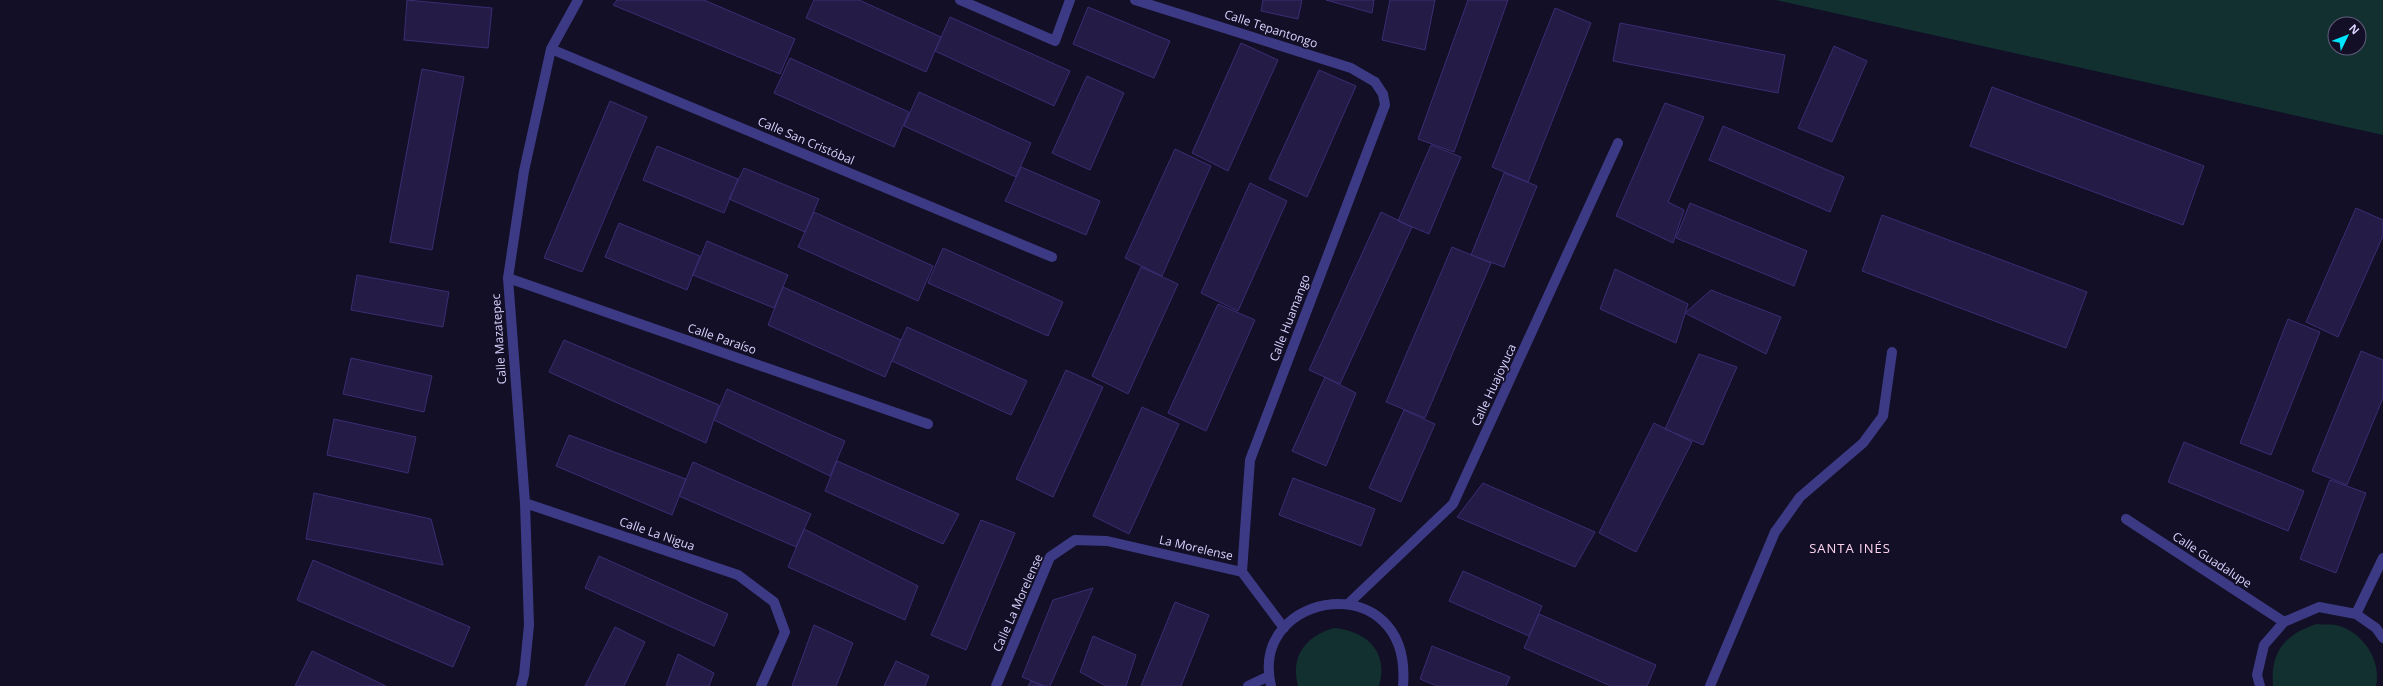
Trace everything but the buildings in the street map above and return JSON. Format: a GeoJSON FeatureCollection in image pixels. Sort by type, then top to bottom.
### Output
{"type":"FeatureCollection","features":[{"type":"Feature","properties":{"kind":"street","name":"Calle Mazatepec"},"geometry":{"type":"LineString","coordinates":[[521,686],[524,675],[529,625],[524,502],[508,278],[524,172],[551,49],[578,0]]}},
{"type":"Feature","properties":{"kind":"street"},"geometry":{"type":"LineString","coordinates":[[960,0],[1055,41],[1070,0]]}},
{"type":"Feature","properties":{"kind":"street","name":"Calle Tepantongo"},"geometry":{"type":"LineString","coordinates":[[1135,0],[1351,68],[1375,82]]}},
{"type":"Feature","properties":{"kind":"street","name":"Calle San Cristóbal"},"geometry":{"type":"LineString","coordinates":[[551,49],[1052,257]]}},
{"type":"Feature","properties":{"kind":"street","name":"Calle Huamango"},"geometry":{"type":"LineString","coordinates":[[1242,572],[1250,460],[1385,105],[1383,94],[1375,82]]}},
{"type":"Feature","properties":{"kind":"street","name":"Calle Huajoyuca"},"geometry":{"type":"LineString","coordinates":[[1348,604],[1453,504],[1618,144]]}},
{"type":"Feature","properties":{"kind":"street","name":"Calle Paraíso"},"geometry":{"type":"LineString","coordinates":[[508,278],[928,424]]}},
{"type":"Feature","properties":{"kind":"street"},"geometry":{"type":"LineString","coordinates":[[1710,686],[1775,532],[1800,497],[1863,444],[1883,416],[1892,352]]}},
{"type":"Feature","properties":{"kind":"street","name":"Calle La Nigua"},"geometry":{"type":"LineString","coordinates":[[524,502],[738,575],[774,602],[785,632],[761,686]]}},
{"type":"Feature","properties":{"kind":"street","name":"Calle Guadalupe"},"geometry":{"type":"LineString","coordinates":[[2126,519],[2284,622]]}},
{"type":"Feature","properties":{"kind":"street","name":"La Morelense"},"geometry":{"type":"LineString","coordinates":[[1074,540],[1107,541],[1242,572],[1284,628]]}},
{"type":"Feature","properties":{"kind":"street","name":"Calle La Morelense"},"geometry":{"type":"LineString","coordinates":[[996,686],[1050,557],[1074,540]]}},
{"type":"Feature","properties":{"kind":"street"},"geometry":{"type":"LineString","coordinates":[[2356,614],[2383,558]]}},
{"type":"Feature","properties":{"kind":"street"},"geometry":{"type":"LineString","coordinates":[[1271,686],[1269,676],[1271,652],[1284,628],[1298,614],[1320,605],[1348,604],[1366,609],[1385,623],[1399,643],[1405,666],[1403,686]]}},
{"type":"Feature","properties":{"kind":"street"},"geometry":{"type":"LineString","coordinates":[[2260,686],[2257,675],[2264,645],[2284,622],[2319,607],[2356,614],[2376,628],[2383,638]]}},
{"type":"Feature","properties":{"kind":"street"},"geometry":{"type":"LineString","coordinates":[[1248,686],[1269,676]]}},
{"type":"Feature","properties":{"kind":"green space"},"geometry":{"type":"Polygon","coordinates":[[[1776,0],[2383,0],[2383,135],[1776,0]]]}},
{"type":"Feature","properties":{"kind":"green space"},"geometry":{"type":"Polygon","coordinates":[[[2317,624],[2336,625],[2345,628],[2362,640],[2373,657],[2376,666],[2376,686],[2273,686],[2274,663],[2282,646],[2296,633],[2317,624]]]}},
{"type":"Feature","properties":{"kind":"green space"},"geometry":{"type":"Polygon","coordinates":[[[1334,628],[1346,630],[1356,634],[1373,645],[1378,653],[1381,663],[1379,686],[1298,686],[1296,665],[1302,649],[1315,636],[1334,628]]]}},
{"type":"Feature","properties":{"kind":"district","name":"SANTA INÉS"},"geometry":{"type":"Point","coordinates":[1850,548]}}]}
